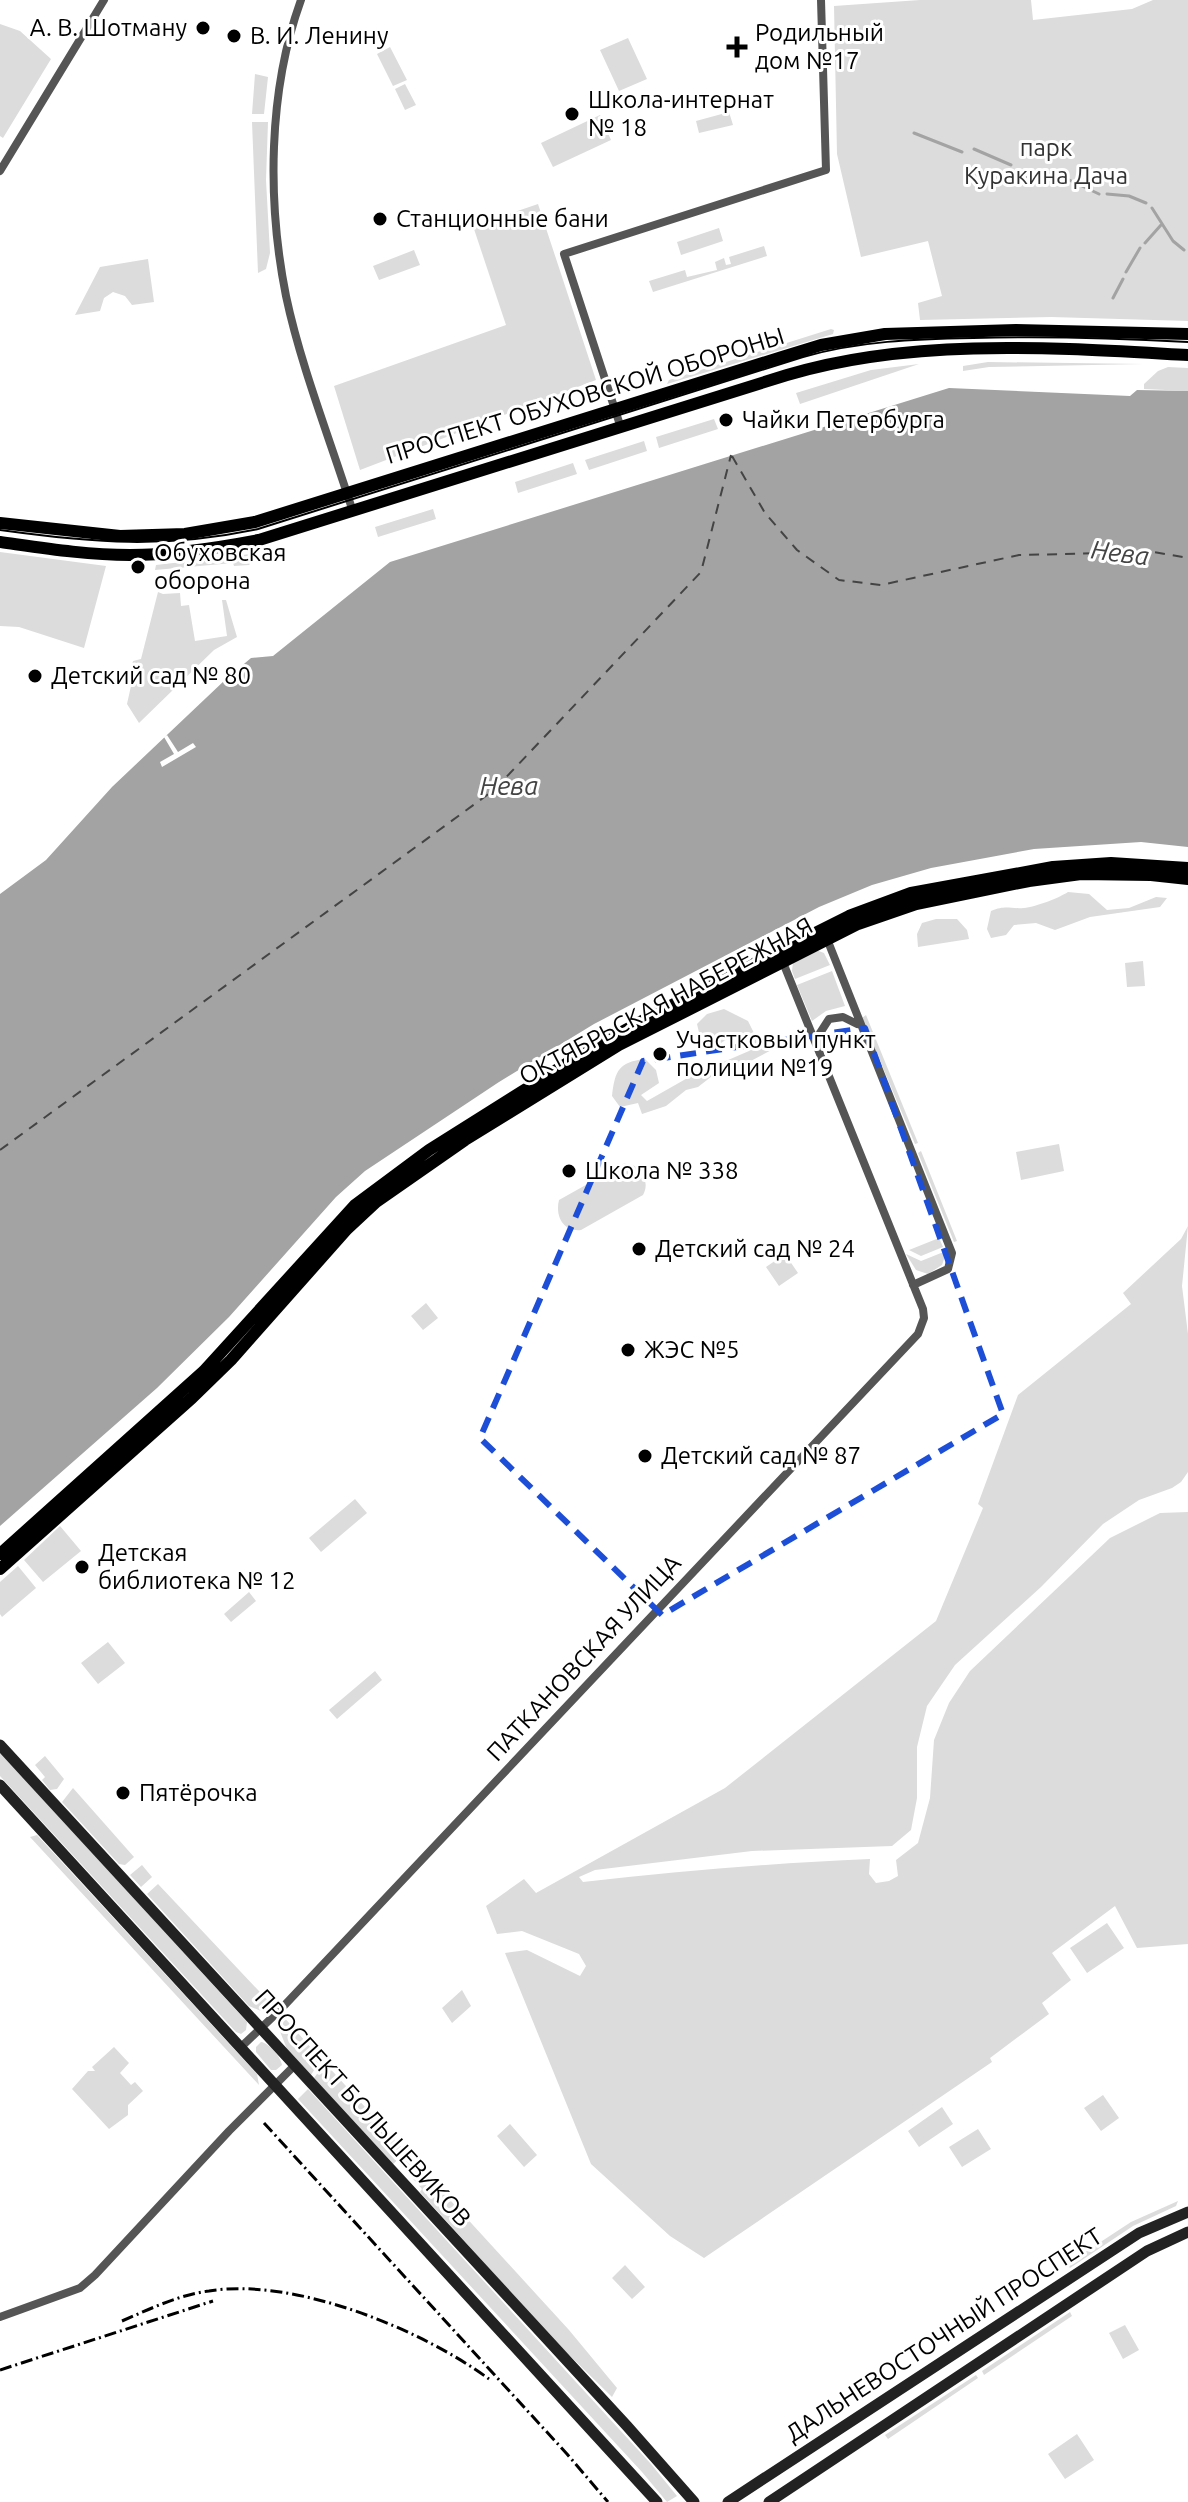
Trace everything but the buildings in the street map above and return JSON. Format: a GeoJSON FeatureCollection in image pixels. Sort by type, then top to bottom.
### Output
{"type":"FeatureCollection","features":[{"type":"Feature","properties":{"kind":"main road","name":"ПРОСПЕКТ ОБУХОВСКОЙ ОБОРОНЫ"},"geometry":{"type":"LineString","coordinates":[[0,523],[109,536],[185,534],[255,522],[808,349],[857,337],[1016,330],[1188,334]]}},
{"type":"Feature","properties":{"kind":"main road","name":"ПРОСПЕКТ ОБУХОВСКОЙ ОБОРОНЫ"},"geometry":{"type":"LineString","coordinates":[[0,542],[93,553],[151,555],[259,540],[824,364],[870,355],[1015,349],[1188,355]]}},
{"type":"Feature","properties":{"kind":"main road","name":"ОКТЯБРЬСКАЯ НАБЕРЕЖНАЯ"},"geometry":{"type":"LineString","coordinates":[[0,1569],[202,1388],[354,1222],[392,1189],[523,1102],[608,1051],[781,957],[849,916],[887,901],[1030,869],[1124,863],[1188,868]]}},
{"type":"Feature","properties":{"kind":"main road","name":"ОКТЯБРЬСКАЯ НАБЕРЕЖНАЯ"},"geometry":{"type":"LineString","coordinates":[[0,1554],[204,1371],[370,1192],[451,1136],[585,1052],[666,1008],[858,924],[916,904],[1029,881],[1081,874],[1188,879]]}},
{"type":"Feature","properties":{"kind":"main road","name":"ПРОСПЕКТ БОЛЬШЕВИКОВ"},"geometry":{"type":"LineString","coordinates":[[0,1745],[694,2502]]}},
{"type":"Feature","properties":{"kind":"main road","name":"ПРОСПЕКТ БОЛЬШЕВИКОВ"},"geometry":{"type":"LineString","coordinates":[[0,1785],[657,2502]]}},
{"type":"Feature","properties":{"kind":"main road","name":"ДАЛЬНЕВОСТОЧНЫЙ ПРОСПЕКТ"},"geometry":{"type":"LineString","coordinates":[[728,2502],[1139,2233],[1188,2212]]}},
{"type":"Feature","properties":{"kind":"main road","name":"ДАЛЬНЕВОСТОЧНЫЙ ПРОСПЕКТ"},"geometry":{"type":"LineString","coordinates":[[769,2502],[1147,2251],[1188,2232]]}},
{"type":"Feature","properties":{"kind":"street"},"geometry":{"type":"LineString","coordinates":[[0,171],[104,0]]}},
{"type":"Feature","properties":{"kind":"street"},"geometry":{"type":"LineString","coordinates":[[301,0],[288,38],[280,88],[275,173],[278,234],[292,321],[353,512]]}},
{"type":"Feature","properties":{"kind":"street"},"geometry":{"type":"LineString","coordinates":[[621,428],[564,254],[826,170],[821,0]]}},
{"type":"Feature","properties":{"kind":"street"},"geometry":{"type":"LineString","coordinates":[[827,939],[952,1253],[948,1269],[913,1285]]}},
{"type":"Feature","properties":{"kind":"street","name":"ПАТКАНОВСКАЯ УЛИЦА"},"geometry":{"type":"LineString","coordinates":[[241,2047],[918,1334],[924,1318],[913,1285],[781,957]]}},
{"type":"Feature","properties":{"kind":"street"},"geometry":{"type":"LineString","coordinates":[[817,1048],[820,1033],[829,1019],[843,1017],[860,1026]]}},
{"type":"Feature","properties":{"kind":"street"},"geometry":{"type":"LineString","coordinates":[[0,2317],[80,2288],[294,2066]]}},
{"type":"Feature","properties":{"kind":"highlighted area"},"geometry":{"type":"Polygon","coordinates":[[[865,1028],[1003,1414],[662,1615],[480,1438],[643,1061],[865,1028]]]}},
{"type":"Feature","properties":{"kind":"green space","name":"парк Куракина Дача"},"geometry":{"type":"Polygon","coordinates":[[[920,0],[1031,0],[1033,20],[1132,9],[1153,0],[1188,0],[1188,321],[1051,317],[920,320],[918,303],[942,296],[928,241],[861,257],[837,154],[834,6],[920,0]]]}},
{"type":"Feature","properties":{"kind":"green space"},"geometry":{"type":"Polygon","coordinates":[[[0,24],[20,31],[51,59],[3,138],[0,136],[0,24]]]}},
{"type":"Feature","properties":{"kind":"green space"},"geometry":{"type":"Polygon","coordinates":[[[628,38],[647,79],[619,91],[600,50],[628,38]]]}},
{"type":"Feature","properties":{"kind":"green space"},"geometry":{"type":"Polygon","coordinates":[[[390,47],[407,80],[393,86],[377,54],[390,47]]]}},
{"type":"Feature","properties":{"kind":"green space"},"geometry":{"type":"Polygon","coordinates":[[[255,74],[268,77],[264,114],[252,114],[255,74]]]}},
{"type":"Feature","properties":{"kind":"green space"},"geometry":{"type":"Polygon","coordinates":[[[405,84],[416,105],[405,110],[395,89],[405,84]]]}},
{"type":"Feature","properties":{"kind":"green space"},"geometry":{"type":"Polygon","coordinates":[[[729,112],[733,125],[699,133],[696,121],[729,112]]]}},
{"type":"Feature","properties":{"kind":"green space"},"geometry":{"type":"Polygon","coordinates":[[[600,115],[611,140],[553,167],[541,143],[600,115]]]}},
{"type":"Feature","properties":{"kind":"green space"},"geometry":{"type":"Polygon","coordinates":[[[252,122],[268,122],[266,180],[270,253],[266,269],[258,273],[252,122]]]}},
{"type":"Feature","properties":{"kind":"green space"},"geometry":{"type":"Polygon","coordinates":[[[538,204],[596,380],[360,470],[334,386],[506,325],[473,226],[538,204]]]}},
{"type":"Feature","properties":{"kind":"green space"},"geometry":{"type":"Polygon","coordinates":[[[719,228],[723,241],[681,255],[677,242],[719,228]]]}},
{"type":"Feature","properties":{"kind":"green space"},"geometry":{"type":"Polygon","coordinates":[[[764,246],[767,256],[653,292],[649,281],[685,270],[687,277],[717,270],[715,262],[724,258],[726,265],[731,264],[729,257],[764,246]]]}},
{"type":"Feature","properties":{"kind":"green space"},"geometry":{"type":"Polygon","coordinates":[[[414,250],[420,265],[379,280],[373,266],[414,250]]]}},
{"type":"Feature","properties":{"kind":"green space"},"geometry":{"type":"Polygon","coordinates":[[[148,259],[154,302],[132,305],[125,296],[113,292],[104,298],[100,311],[75,315],[100,267],[148,259]]]}},
{"type":"Feature","properties":{"kind":"green space"},"geometry":{"type":"Polygon","coordinates":[[[834,330],[833,334],[667,384],[669,380],[834,330]]]}},
{"type":"Feature","properties":{"kind":"green space"},"geometry":{"type":"Polygon","coordinates":[[[988,362],[1144,364],[989,367],[963,371],[963,366],[988,362]]]}},
{"type":"Feature","properties":{"kind":"green space"},"geometry":{"type":"Polygon","coordinates":[[[919,364],[800,404],[796,393],[871,370],[919,364]]]}},
{"type":"Feature","properties":{"kind":"green space"},"geometry":{"type":"Polygon","coordinates":[[[1168,367],[1188,368],[1188,391],[1144,389],[1144,384],[1158,371],[1168,367]]]}},
{"type":"Feature","properties":{"kind":"green space"},"geometry":{"type":"Polygon","coordinates":[[[714,419],[718,429],[659,448],[656,437],[714,419]]]}},
{"type":"Feature","properties":{"kind":"green space"},"geometry":{"type":"Polygon","coordinates":[[[644,441],[647,451],[589,470],[585,460],[644,441]]]}},
{"type":"Feature","properties":{"kind":"green space"},"geometry":{"type":"Polygon","coordinates":[[[573,463],[577,474],[518,493],[515,482],[573,463]]]}},
{"type":"Feature","properties":{"kind":"green space"},"geometry":{"type":"Polygon","coordinates":[[[433,509],[436,519],[378,537],[375,527],[433,509]]]}},
{"type":"Feature","properties":{"kind":"green space"},"geometry":{"type":"Polygon","coordinates":[[[0,552],[106,566],[84,648],[19,627],[0,626],[0,552]]]}},
{"type":"Feature","properties":{"kind":"green space"},"geometry":{"type":"Polygon","coordinates":[[[251,554],[256,556],[249,565],[234,566],[233,563],[155,570],[156,565],[251,554]]]}},
{"type":"Feature","properties":{"kind":"green space"},"geometry":{"type":"Polygon","coordinates":[[[158,592],[180,593],[181,606],[189,605],[195,641],[227,636],[222,600],[226,600],[237,637],[214,650],[139,723],[127,704],[131,686],[127,683],[133,661],[141,659],[158,592]]]}},
{"type":"Feature","properties":{"kind":"green space"},"geometry":{"type":"Polygon","coordinates":[[[1068,892],[1089,894],[1107,910],[1129,908],[1156,897],[1167,898],[1160,907],[1090,917],[1055,930],[1036,923],[1014,925],[1006,935],[991,938],[987,929],[991,911],[1034,906],[1068,892]]]}},
{"type":"Feature","properties":{"kind":"green space"},"geometry":{"type":"Polygon","coordinates":[[[957,919],[967,930],[969,939],[918,947],[917,934],[922,923],[957,919]]]}},
{"type":"Feature","properties":{"kind":"green space"},"geometry":{"type":"Polygon","coordinates":[[[816,950],[824,953],[830,965],[795,979],[793,962],[816,950]]]}},
{"type":"Feature","properties":{"kind":"green space"},"geometry":{"type":"Polygon","coordinates":[[[1143,961],[1145,986],[1127,987],[1125,963],[1143,961]]]}},
{"type":"Feature","properties":{"kind":"green space"},"geometry":{"type":"Polygon","coordinates":[[[832,971],[845,1006],[826,1011],[812,1021],[797,985],[832,971]]]}},
{"type":"Feature","properties":{"kind":"green space"},"geometry":{"type":"Polygon","coordinates":[[[724,1009],[748,1021],[755,1035],[779,1041],[779,1046],[730,1072],[716,1073],[666,1106],[642,1114],[638,1103],[620,1107],[612,1096],[613,1087],[620,1069],[629,1062],[645,1059],[656,1070],[659,1083],[641,1095],[647,1101],[691,1076],[749,1051],[747,1043],[732,1036],[713,1048],[702,1045],[697,1024],[707,1014],[724,1009]]]}},
{"type":"Feature","properties":{"kind":"green space"},"geometry":{"type":"Polygon","coordinates":[[[866,1015],[918,1143],[915,1144],[862,1018],[866,1015]]]}},
{"type":"Feature","properties":{"kind":"green space"},"geometry":{"type":"Polygon","coordinates":[[[1059,1144],[1064,1171],[1021,1180],[1016,1152],[1059,1144]]]}},
{"type":"Feature","properties":{"kind":"green space"},"geometry":{"type":"Polygon","coordinates":[[[921,1151],[957,1241],[954,1242],[918,1153],[921,1151]]]}},
{"type":"Feature","properties":{"kind":"green space"},"geometry":{"type":"Polygon","coordinates":[[[625,1163],[635,1166],[643,1174],[646,1184],[643,1195],[581,1230],[565,1226],[559,1217],[559,1200],[625,1163]]]}},
{"type":"Feature","properties":{"kind":"green space"},"geometry":{"type":"Polygon","coordinates":[[[1188,1226],[1182,1286],[1188,1334],[1188,1472],[1172,1488],[1139,1500],[1103,1524],[1041,1587],[955,1665],[927,1706],[917,1747],[917,1798],[911,1830],[892,1846],[752,1851],[595,1870],[579,1877],[583,1882],[726,1868],[870,1859],[869,1874],[876,1883],[898,1876],[896,1860],[918,1843],[930,1798],[934,1740],[949,1703],[970,1671],[1110,1538],[1160,1513],[1188,1512],[1188,1944],[1137,1948],[1115,1906],[1052,1953],[1071,1980],[1042,2003],[1049,2014],[990,2058],[992,2062],[704,2258],[670,2236],[591,2164],[505,1953],[527,1950],[580,1976],[586,1966],[579,1954],[522,1931],[497,1934],[486,1906],[524,1879],[536,1893],[725,1788],[936,1621],[983,1508],[978,1504],[1018,1395],[1131,1304],[1123,1293],[1181,1239],[1188,1226]]]}},
{"type":"Feature","properties":{"kind":"green space"},"geometry":{"type":"Polygon","coordinates":[[[939,1238],[943,1247],[921,1256],[909,1250],[939,1238]]]}},
{"type":"Feature","properties":{"kind":"green space"},"geometry":{"type":"Polygon","coordinates":[[[946,1253],[942,1265],[928,1274],[916,1270],[906,1254],[921,1261],[946,1253]]]}},
{"type":"Feature","properties":{"kind":"green space"},"geometry":{"type":"Polygon","coordinates":[[[785,1254],[798,1273],[779,1286],[766,1267],[785,1254]]]}},
{"type":"Feature","properties":{"kind":"green space"},"geometry":{"type":"Polygon","coordinates":[[[426,1303],[438,1318],[423,1330],[411,1316],[426,1303]]]}},
{"type":"Feature","properties":{"kind":"green space"},"geometry":{"type":"Polygon","coordinates":[[[355,1499],[367,1513],[321,1552],[309,1538],[355,1499]]]}},
{"type":"Feature","properties":{"kind":"green space"},"geometry":{"type":"Polygon","coordinates":[[[60,1526],[81,1551],[43,1582],[24,1560],[60,1526]]]}},
{"type":"Feature","properties":{"kind":"green space"},"geometry":{"type":"Polygon","coordinates":[[[18,1566],[36,1588],[2,1617],[0,1582],[18,1566]]]}},
{"type":"Feature","properties":{"kind":"green space"},"geometry":{"type":"Polygon","coordinates":[[[249,1592],[256,1601],[231,1622],[224,1614],[249,1592]]]}},
{"type":"Feature","properties":{"kind":"green space"},"geometry":{"type":"Polygon","coordinates":[[[108,1642],[125,1663],[98,1684],[81,1663],[108,1642]]]}},
{"type":"Feature","properties":{"kind":"green space"},"geometry":{"type":"Polygon","coordinates":[[[375,1671],[382,1680],[337,1719],[329,1710],[375,1671]]]}},
{"type":"Feature","properties":{"kind":"green space"},"geometry":{"type":"Polygon","coordinates":[[[0,1752],[247,2022],[246,2030],[241,2034],[236,2032],[0,1776],[0,1752]]]}},
{"type":"Feature","properties":{"kind":"green space"},"geometry":{"type":"Polygon","coordinates":[[[45,1756],[64,1779],[57,1789],[50,1790],[42,1780],[45,1777],[35,1765],[45,1756]]]}},
{"type":"Feature","properties":{"kind":"green space"},"geometry":{"type":"Polygon","coordinates":[[[73,1788],[134,1857],[125,1865],[119,1864],[62,1802],[73,1788]]]}},
{"type":"Feature","properties":{"kind":"green space"},"geometry":{"type":"Polygon","coordinates":[[[37,1835],[257,2074],[259,2085],[30,1837],[37,1835]]]}},
{"type":"Feature","properties":{"kind":"green space"},"geometry":{"type":"Polygon","coordinates":[[[142,1865],[152,1877],[141,1887],[130,1875],[142,1865]]]}},
{"type":"Feature","properties":{"kind":"green space"},"geometry":{"type":"Polygon","coordinates":[[[158,1884],[274,2007],[261,2011],[249,2006],[147,1894],[158,1884]]]}},
{"type":"Feature","properties":{"kind":"green space"},"geometry":{"type":"Polygon","coordinates":[[[1107,1923],[1124,1948],[1087,1973],[1070,1948],[1107,1923]]]}},
{"type":"Feature","properties":{"kind":"green space"},"geometry":{"type":"Polygon","coordinates":[[[462,1990],[471,2006],[452,2023],[442,2008],[462,1990]]]}},
{"type":"Feature","properties":{"kind":"green space"},"geometry":{"type":"Polygon","coordinates":[[[282,2015],[321,2059],[311,2075],[287,2049],[277,2024],[282,2015]]]}},
{"type":"Feature","properties":{"kind":"green space"},"geometry":{"type":"Polygon","coordinates":[[[261,2042],[279,2058],[282,2065],[276,2070],[271,2070],[256,2052],[261,2042]]]}},
{"type":"Feature","properties":{"kind":"green space"},"geometry":{"type":"Polygon","coordinates":[[[114,2047],[129,2063],[120,2073],[131,2085],[135,2082],[143,2091],[128,2105],[128,2115],[109,2129],[72,2089],[88,2071],[95,2071],[92,2067],[114,2047]]]}},
{"type":"Feature","properties":{"kind":"green space"},"geometry":{"type":"Polygon","coordinates":[[[325,2063],[406,2152],[392,2165],[314,2078],[325,2063]]]}},
{"type":"Feature","properties":{"kind":"green space"},"geometry":{"type":"Polygon","coordinates":[[[308,2089],[677,2496],[667,2502],[298,2099],[308,2089]]]}},
{"type":"Feature","properties":{"kind":"green space"},"geometry":{"type":"Polygon","coordinates":[[[1103,2095],[1119,2118],[1101,2131],[1084,2108],[1103,2095]]]}},
{"type":"Feature","properties":{"kind":"green space"},"geometry":{"type":"Polygon","coordinates":[[[942,2107],[953,2124],[919,2147],[908,2131],[942,2107]]]}},
{"type":"Feature","properties":{"kind":"green space"},"geometry":{"type":"Polygon","coordinates":[[[510,2124],[537,2155],[524,2167],[497,2136],[510,2124]]]}},
{"type":"Feature","properties":{"kind":"green space"},"geometry":{"type":"Polygon","coordinates":[[[978,2129],[991,2149],[962,2167],[949,2147],[978,2129]]]}},
{"type":"Feature","properties":{"kind":"green space"},"geometry":{"type":"Polygon","coordinates":[[[408,2154],[569,2330],[617,2388],[612,2397],[555,2341],[420,2192],[422,2189],[399,2163],[408,2154]]]}},
{"type":"Feature","properties":{"kind":"green space"},"geometry":{"type":"Polygon","coordinates":[[[1178,2201],[1176,2206],[1133,2226],[1070,2268],[1067,2264],[1131,2222],[1178,2201]]]}},
{"type":"Feature","properties":{"kind":"green space"},"geometry":{"type":"Polygon","coordinates":[[[625,2265],[645,2287],[632,2299],[612,2278],[625,2265]]]}},
{"type":"Feature","properties":{"kind":"green space"},"geometry":{"type":"Polygon","coordinates":[[[1070,2312],[1072,2316],[984,2375],[982,2371],[1070,2312]]]}},
{"type":"Feature","properties":{"kind":"green space"},"geometry":{"type":"Polygon","coordinates":[[[1125,2325],[1139,2350],[1123,2359],[1109,2333],[1125,2325]]]}},
{"type":"Feature","properties":{"kind":"green space"},"geometry":{"type":"Polygon","coordinates":[[[976,2375],[978,2378],[888,2439],[885,2435],[976,2375]]]}},
{"type":"Feature","properties":{"kind":"green space"},"geometry":{"type":"Polygon","coordinates":[[[1077,2434],[1094,2460],[1065,2479],[1048,2454],[1077,2434]]]}},
{"type":"Feature","properties":{"kind":"water","name":"Нева"},"geometry":{"type":"Polygon","coordinates":[[[949,388],[1130,396],[1137,390],[1188,391],[1188,847],[1141,842],[1034,849],[931,868],[872,885],[819,907],[594,1024],[499,1082],[365,1171],[336,1197],[229,1317],[157,1388],[0,1526],[0,894],[46,860],[112,787],[225,680],[251,658],[273,656],[390,562],[949,388]]]}},
{"type":"Feature","properties":{"kind":"pier"},"geometry":{"type":"Polygon","coordinates":[[[167,735],[178,752],[193,743],[196,747],[162,767],[160,762],[174,754],[164,737],[167,735]]]}},
{"type":"Feature","properties":{"kind":"waterway"},"geometry":{"type":"LineString","coordinates":[[914,133],[962,152]]}},
{"type":"Feature","properties":{"kind":"waterway"},"geometry":{"type":"LineString","coordinates":[[974,149],[1011,165]]}},
{"type":"Feature","properties":{"kind":"waterway"},"geometry":{"type":"LineString","coordinates":[[1048,174],[1099,194]]}},
{"type":"Feature","properties":{"kind":"waterway"},"geometry":{"type":"LineString","coordinates":[[1025,178],[1040,176]]}},
{"type":"Feature","properties":{"kind":"waterway"},"geometry":{"type":"LineString","coordinates":[[1107,194],[1129,196],[1146,203]]}},
{"type":"Feature","properties":{"kind":"waterway"},"geometry":{"type":"LineString","coordinates":[[1152,208],[1173,241],[1184,250]]}},
{"type":"Feature","properties":{"kind":"waterway"},"geometry":{"type":"LineString","coordinates":[[1145,243],[1161,225]]}},
{"type":"Feature","properties":{"kind":"waterway"},"geometry":{"type":"LineString","coordinates":[[1126,272],[1140,248]]}},
{"type":"Feature","properties":{"kind":"waterway"},"geometry":{"type":"LineString","coordinates":[[1113,298],[1123,279]]}},
{"type":"Feature","properties":{"kind":"ferry route"},"geometry":{"type":"LineString","coordinates":[[0,1150],[494,790],[701,572],[731,455]]}},
{"type":"Feature","properties":{"kind":"ferry route"},"geometry":{"type":"LineString","coordinates":[[732,456],[765,513],[797,550],[839,580],[881,585],[1019,555],[1154,552],[1188,558]]}},
{"type":"Feature","properties":{"kind":"tram line"},"geometry":{"type":"LineString","coordinates":[[0,530],[98,541],[160,542],[258,529],[803,357],[845,347],[908,340],[1000,337],[1188,342]]}},
{"type":"Feature","properties":{"kind":"railway"},"geometry":{"type":"LineString","coordinates":[[264,2123],[608,2502]]}},
{"type":"Feature","properties":{"kind":"railway"},"geometry":{"type":"LineString","coordinates":[[122,2321],[198,2293],[243,2289],[279,2292],[317,2300],[393,2325],[429,2342],[489,2379]]}},
{"type":"Feature","properties":{"kind":"railway"},"geometry":{"type":"LineString","coordinates":[[0,2370],[213,2301]]}},
{"type":"Feature","properties":{"kind":"place","name":"А. В. Шотману"},"geometry":{"type":"Point","coordinates":[203,28]}},
{"type":"Feature","properties":{"kind":"place","name":"В. И. Ленину"},"geometry":{"type":"Point","coordinates":[234,36]}},
{"type":"Feature","properties":{"kind":"place","name":"Родильный дом №17"},"geometry":{"type":"Point","coordinates":[737,47]}},
{"type":"Feature","properties":{"kind":"place","name":"Школа-интернат № 18"},"geometry":{"type":"Point","coordinates":[572,114]}},
{"type":"Feature","properties":{"kind":"place","name":"Станционные бани"},"geometry":{"type":"Point","coordinates":[380,219]}},
{"type":"Feature","properties":{"kind":"place","name":"Чайки Петербурга"},"geometry":{"type":"Point","coordinates":[726,420]}},
{"type":"Feature","properties":{"kind":"place","name":"Обуховская оборона"},"geometry":{"type":"Point","coordinates":[138,567]}},
{"type":"Feature","properties":{"kind":"place","name":"Детский сад № 80"},"geometry":{"type":"Point","coordinates":[35,676]}},
{"type":"Feature","properties":{"kind":"place","name":"Участковый пункт полиции №19"},"geometry":{"type":"Point","coordinates":[660,1054]}},
{"type":"Feature","properties":{"kind":"place","name":"Школа № 338"},"geometry":{"type":"Point","coordinates":[569,1171]}},
{"type":"Feature","properties":{"kind":"place","name":"Детский сад № 24"},"geometry":{"type":"Point","coordinates":[639,1249]}},
{"type":"Feature","properties":{"kind":"place","name":"ЖЭС №5"},"geometry":{"type":"Point","coordinates":[628,1350]}},
{"type":"Feature","properties":{"kind":"place","name":"Детский сад № 87"},"geometry":{"type":"Point","coordinates":[645,1456]}},
{"type":"Feature","properties":{"kind":"place","name":"Детская библиотека № 12"},"geometry":{"type":"Point","coordinates":[82,1567]}},
{"type":"Feature","properties":{"kind":"place","name":"Пятёрочка"},"geometry":{"type":"Point","coordinates":[123,1793]}}]}
